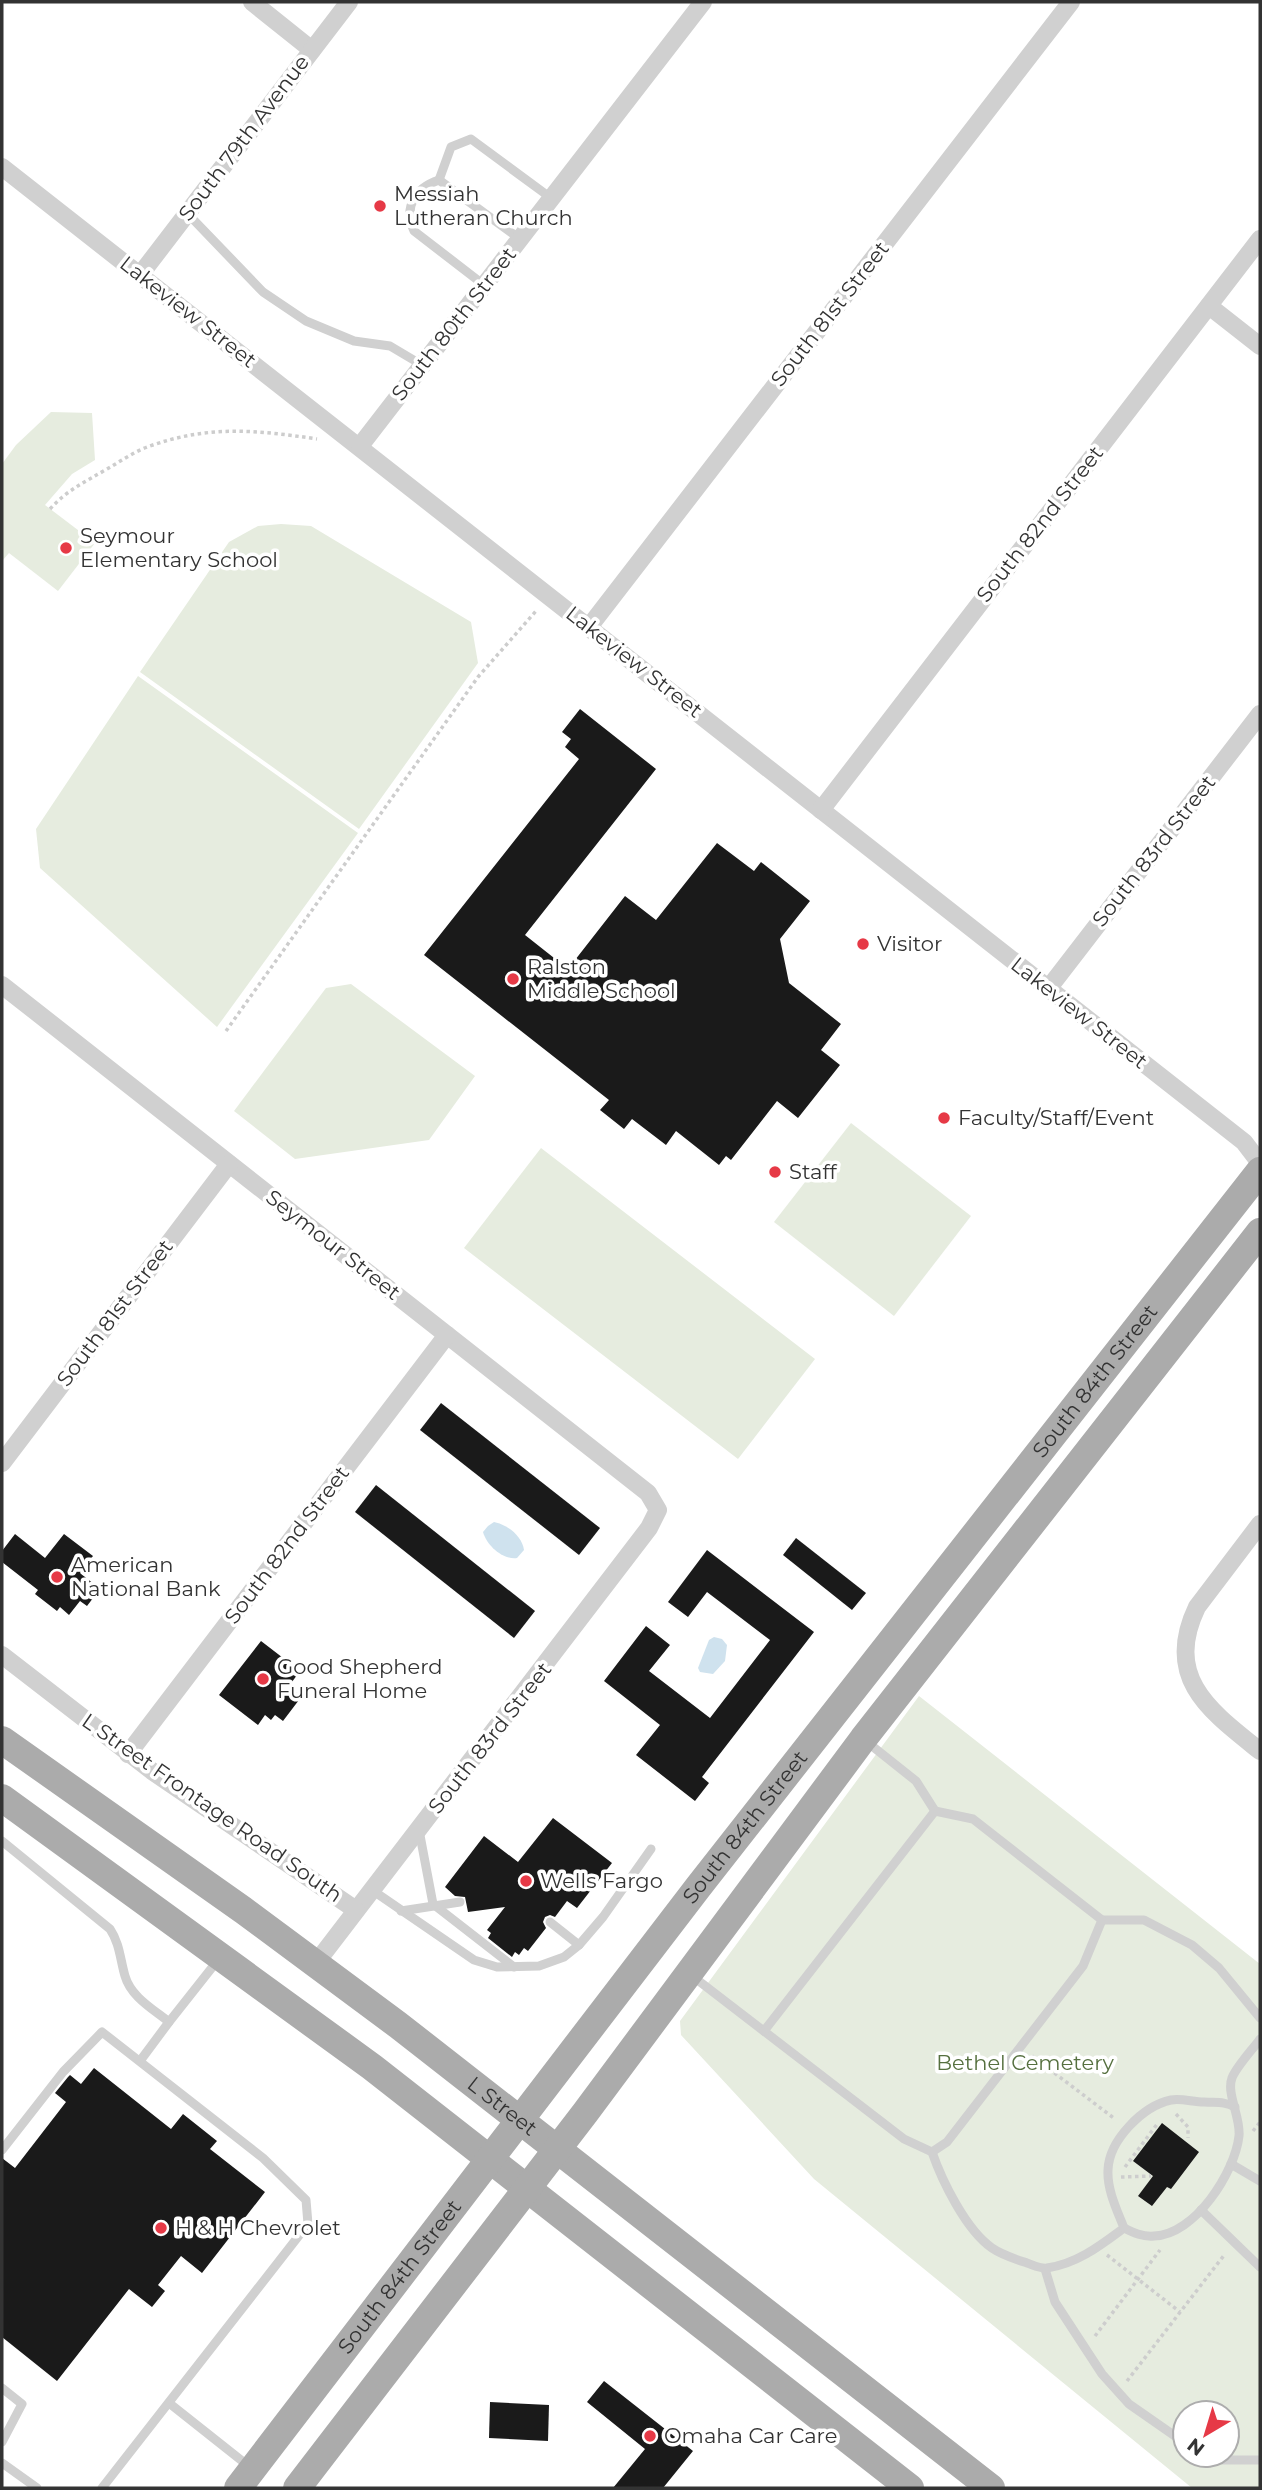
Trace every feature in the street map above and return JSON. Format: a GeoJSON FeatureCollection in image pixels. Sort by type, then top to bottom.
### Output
{"type":"FeatureCollection","features":[{"type":"Feature","properties":{"kind":"main road","name":"South 84th Street"},"geometry":{"type":"LineString","coordinates":[[245,2479],[803,1752],[1260,1171]]}},
{"type":"Feature","properties":{"kind":"main road","name":"South 84th Street"},"geometry":{"type":"LineString","coordinates":[[297,2488],[558,2149],[863,1739],[1260,1232]]}},
{"type":"Feature","properties":{"kind":"main road","name":"L Street"},"geometry":{"type":"LineString","coordinates":[[2,1740],[316,1963],[520,2119],[991,2488]]}},
{"type":"Feature","properties":{"kind":"main road"},"geometry":{"type":"LineString","coordinates":[[2,1798],[324,2030],[911,2488]]}},
{"type":"Feature","properties":{"kind":"street"},"geometry":{"type":"LineString","coordinates":[[252,2],[312,50]]}},
{"type":"Feature","properties":{"kind":"street","name":"South 79th Avenue"},"geometry":{"type":"LineString","coordinates":[[140,275],[349,2]]}},
{"type":"Feature","properties":{"kind":"street","name":"South 80th Street"},"geometry":{"type":"LineString","coordinates":[[360,446],[703,2]]}},
{"type":"Feature","properties":{"kind":"street","name":"South 81st Street"},"geometry":{"type":"LineString","coordinates":[[589,627],[1071,2]]}},
{"type":"Feature","properties":{"kind":"street","name":"Lakeview Street"},"geometry":{"type":"LineString","coordinates":[[2,167],[1244,1142],[1260,1163]]}},
{"type":"Feature","properties":{"kind":"street","name":"South 82nd Street"},"geometry":{"type":"LineString","coordinates":[[821,810],[1260,239]]}},
{"type":"Feature","properties":{"kind":"street"},"geometry":{"type":"LineString","coordinates":[[1209,306],[1260,346]]}},
{"type":"Feature","properties":{"kind":"street","name":"South 83rd Street"},"geometry":{"type":"LineString","coordinates":[[1048,989],[1260,714]]}},
{"type":"Feature","properties":{"kind":"street","name":"Seymour Street"},"geometry":{"type":"LineString","coordinates":[[5,994],[229,1164],[648,1493],[658,1510]]}},
{"type":"Feature","properties":{"kind":"street","name":"South 81st Street"},"geometry":{"type":"LineString","coordinates":[[2,1463],[229,1164]]}},
{"type":"Feature","properties":{"kind":"street","name":"South 82nd Street"},"geometry":{"type":"LineString","coordinates":[[128,1754],[447,1335]]}},
{"type":"Feature","properties":{"kind":"street","name":"South 83rd Street"},"geometry":{"type":"LineString","coordinates":[[316,1963],[641,1538],[658,1510]]}},
{"type":"Feature","properties":{"kind":"street"},"geometry":{"type":"LineString","coordinates":[[1260,1524],[1197,1607],[1186,1639],[1189,1672],[1196,1692],[1212,1712],[1260,1751]]}},
{"type":"Feature","properties":{"kind":"street","name":"L Street Frontage Road South"},"geometry":{"type":"LineString","coordinates":[[2,1655],[128,1754],[356,1910]]}},
{"type":"Feature","properties":{"kind":"lane"},"geometry":{"type":"LineString","coordinates":[[439,180],[451,147],[471,139],[551,198]]}},
{"type":"Feature","properties":{"kind":"lane"},"geometry":{"type":"LineString","coordinates":[[439,180],[520,239]]}},
{"type":"Feature","properties":{"kind":"lane"},"geometry":{"type":"LineString","coordinates":[[439,180],[425,185],[412,201],[408,218],[414,230],[484,285]]}},
{"type":"Feature","properties":{"kind":"lane"},"geometry":{"type":"LineString","coordinates":[[187,213],[263,292],[306,321],[354,341],[390,346],[422,365]]}},
{"type":"Feature","properties":{"kind":"lane"},"geometry":{"type":"LineString","coordinates":[[863,1739],[916,1781],[935,1811],[973,1819],[1102,1920],[1144,1920],[1192,1945],[1219,1968],[1260,2018]]}},
{"type":"Feature","properties":{"kind":"lane"},"geometry":{"type":"LineString","coordinates":[[764,2031],[935,1811]]}},
{"type":"Feature","properties":{"kind":"lane"},"geometry":{"type":"LineString","coordinates":[[419,1830],[433,1904],[515,1968]]}},
{"type":"Feature","properties":{"kind":"lane"},"geometry":{"type":"LineString","coordinates":[[2,1841],[110,1929],[119,1944],[125,1975],[132,1992],[169,2022]]}},
{"type":"Feature","properties":{"kind":"lane"},"geometry":{"type":"LineString","coordinates":[[372,1890],[474,1960],[497,1967],[539,1966],[564,1957],[579,1945],[603,1917],[651,1849]]}},
{"type":"Feature","properties":{"kind":"lane"},"geometry":{"type":"LineString","coordinates":[[401,1911],[460,1902]]}},
{"type":"Feature","properties":{"kind":"lane"},"geometry":{"type":"LineString","coordinates":[[932,2152],[947,2142],[1083,1966],[1102,1920]]}},
{"type":"Feature","properties":{"kind":"lane"},"geometry":{"type":"LineString","coordinates":[[550,1922],[579,1945]]}},
{"type":"Feature","properties":{"kind":"lane"},"geometry":{"type":"LineString","coordinates":[[140,2061],[221,1955]]}},
{"type":"Feature","properties":{"kind":"lane"},"geometry":{"type":"LineString","coordinates":[[689,1973],[904,2139],[932,2152],[940,2176],[979,2237],[1004,2254],[1045,2269],[1070,2261],[1097,2247],[1124,2228]]}},
{"type":"Feature","properties":{"kind":"lane"},"geometry":{"type":"LineString","coordinates":[[2,2150],[63,2071],[102,2032],[263,2158],[306,2200],[308,2224],[102,2488]]}},
{"type":"Feature","properties":{"kind":"lane"},"geometry":{"type":"LineString","coordinates":[[1235,2107],[1224,2102],[1173,2100],[1168,2105],[1150,2108],[1128,2128],[1113,2152],[1108,2168],[1113,2177],[1112,2196],[1124,2228],[1140,2235],[1157,2237],[1176,2229],[1201,2210],[1217,2191],[1236,2153],[1239,2136],[1240,2123],[1231,2090],[1232,2078],[1260,2039]]}},
{"type":"Feature","properties":{"kind":"lane"},"geometry":{"type":"LineString","coordinates":[[1231,2164],[1260,2181]]}},
{"type":"Feature","properties":{"kind":"lane"},"geometry":{"type":"LineString","coordinates":[[1201,2210],[1260,2267]]}},
{"type":"Feature","properties":{"kind":"lane"},"geometry":{"type":"LineString","coordinates":[[1045,2269],[1055,2302],[1085,2349],[1129,2404],[1171,2435]]}},
{"type":"Feature","properties":{"kind":"lane"},"geometry":{"type":"LineString","coordinates":[[2,2388],[22,2404],[2,2442]]}},
{"type":"Feature","properties":{"kind":"lane"},"geometry":{"type":"LineString","coordinates":[[169,2403],[245,2479]]}},
{"type":"Feature","properties":{"kind":"lane"},"geometry":{"type":"LineString","coordinates":[[1241,2460],[1260,2460]]}},
{"type":"Feature","properties":{"kind":"lane"},"geometry":{"type":"LineString","coordinates":[[2,2463],[37,2488]]}},
{"type":"Feature","properties":{"kind":"path"},"geometry":{"type":"LineString","coordinates":[[50,509],[65,492],[148,446],[211,431],[243,430],[317,439]]}},
{"type":"Feature","properties":{"kind":"path"},"geometry":{"type":"LineString","coordinates":[[226,1031],[478,677],[536,611]]}},
{"type":"Feature","properties":{"kind":"path"},"geometry":{"type":"LineString","coordinates":[[1021,2047],[1128,2128]]}},
{"type":"Feature","properties":{"kind":"path"},"geometry":{"type":"LineString","coordinates":[[1113,2177],[1168,2105],[1188,2127],[1188,2138]]}},
{"type":"Feature","properties":{"kind":"path"},"geometry":{"type":"LineString","coordinates":[[1113,2177],[1151,2176]]}},
{"type":"Feature","properties":{"kind":"path"},"geometry":{"type":"LineString","coordinates":[[1085,2349],[1176,2229]]}},
{"type":"Feature","properties":{"kind":"path"},"geometry":{"type":"LineString","coordinates":[[1118,2392],[1235,2242]]}},
{"type":"Feature","properties":{"kind":"path"},"geometry":{"type":"LineString","coordinates":[[1097,2247],[1180,2312]]}},
{"type":"Feature","properties":{"kind":"green space"},"geometry":{"type":"Polygon","coordinates":[[[51,412],[92,413],[95,460],[72,474],[45,505],[95,543],[58,591],[9,553],[2,561],[2,464],[16,445],[51,412]]]}},
{"type":"Feature","properties":{"kind":"green space"},"geometry":{"type":"Polygon","coordinates":[[[258,526],[311,526],[471,622],[478,663],[359,829],[140,672],[229,542],[258,526]]]}},
{"type":"Feature","properties":{"kind":"green space"},"geometry":{"type":"Polygon","coordinates":[[[138,676],[358,833],[217,1027],[40,868],[36,829],[138,676]]]}},
{"type":"Feature","properties":{"kind":"green space"},"geometry":{"type":"Polygon","coordinates":[[[351,984],[475,1076],[429,1140],[295,1159],[234,1111],[326,988],[351,984]]]}},
{"type":"Feature","properties":{"kind":"green space"},"geometry":{"type":"Polygon","coordinates":[[[851,1123],[971,1216],[894,1316],[774,1222],[851,1123]]]}},
{"type":"Feature","properties":{"kind":"green space"},"geometry":{"type":"Polygon","coordinates":[[[541,1148],[815,1359],[738,1459],[464,1248],[541,1148]]]}},
{"type":"Feature","properties":{"kind":"green space","name":"Bethel Cemetery"},"geometry":{"type":"Polygon","coordinates":[[[919,1696],[1260,1964],[1260,2488],[1192,2488],[814,2179],[681,2035],[680,2021],[919,1696]]]}},
{"type":"Feature","properties":{"kind":"water"},"geometry":{"type":"Polygon","coordinates":[[[494,1522],[509,1528],[520,1540],[524,1550],[517,1558],[506,1557],[488,1542],[483,1532],[494,1522]]]}},
{"type":"Feature","properties":{"kind":"water"},"geometry":{"type":"Polygon","coordinates":[[[714,1637],[722,1639],[727,1645],[725,1661],[713,1674],[700,1672],[698,1668],[709,1640],[714,1637]]]}},
{"type":"Feature","properties":{"kind":"building"},"geometry":{"type":"Polygon","coordinates":[[[580,709],[656,769],[525,935],[568,969],[625,896],[656,920],[717,843],[754,871],[761,862],[810,901],[780,939],[789,983],[841,1024],[821,1050],[840,1065],[798,1118],[777,1101],[731,1160],[726,1156],[719,1165],[676,1131],[666,1145],[632,1119],[624,1129],[600,1110],[609,1100],[424,955],[579,759],[565,747],[571,739],[562,732],[580,709]]]}},
{"type":"Feature","properties":{"kind":"building"},"geometry":{"type":"Polygon","coordinates":[[[441,1403],[600,1528],[579,1555],[420,1430],[441,1403]]]}},
{"type":"Feature","properties":{"kind":"building"},"geometry":{"type":"Polygon","coordinates":[[[376,1485],[535,1611],[514,1638],[355,1512],[376,1485]]]}},
{"type":"Feature","properties":{"kind":"building","name":"American National Bank"},"geometry":{"type":"Polygon","coordinates":[[[15,1534],[45,1558],[64,1534],[93,1556],[80,1573],[100,1589],[87,1606],[80,1601],[69,1615],[60,1607],[57,1611],[35,1594],[38,1590],[2,1562],[2,1551],[15,1534]]]}},
{"type":"Feature","properties":{"kind":"building"},"geometry":{"type":"Polygon","coordinates":[[[796,1538],[866,1593],[852,1610],[783,1555],[796,1538]]]}},
{"type":"Feature","properties":{"kind":"building"},"geometry":{"type":"Polygon","coordinates":[[[707,1550],[814,1632],[702,1777],[709,1783],[695,1801],[636,1755],[660,1725],[604,1681],[646,1626],[670,1645],[649,1671],[710,1718],[770,1640],[707,1592],[688,1617],[668,1602],[707,1550]]]}},
{"type":"Feature","properties":{"kind":"building","name":"Good Shepherd Funeral Home"},"geometry":{"type":"Polygon","coordinates":[[[261,1641],[300,1671],[289,1686],[302,1696],[283,1721],[275,1715],[271,1720],[265,1715],[258,1725],[219,1695],[261,1641]]]}},
{"type":"Feature","properties":{"kind":"building"},"geometry":{"type":"Polygon","coordinates":[[[553,1818],[612,1863],[577,1908],[567,1901],[555,1917],[545,1917],[543,1922],[546,1928],[528,1951],[524,1948],[519,1955],[515,1952],[512,1957],[488,1938],[491,1933],[487,1930],[505,1907],[468,1912],[465,1897],[455,1896],[445,1887],[484,1836],[518,1862],[553,1818]]]}},
{"type":"Feature","properties":{"kind":"building"},"geometry":{"type":"Polygon","coordinates":[[[94,2068],[171,2129],[183,2114],[217,2141],[210,2149],[265,2192],[202,2273],[181,2256],[158,2285],[165,2291],[152,2307],[129,2289],[57,2381],[2,2337],[2,2158],[15,2168],[66,2102],[55,2093],[70,2075],[81,2084],[94,2068]]]}},
{"type":"Feature","properties":{"kind":"building"},"geometry":{"type":"Polygon","coordinates":[[[1162,2123],[1199,2152],[1171,2189],[1167,2187],[1152,2206],[1138,2196],[1153,2176],[1133,2161],[1162,2123]]]}},
{"type":"Feature","properties":{"kind":"building","name":"Omaha Car Care"},"geometry":{"type":"Polygon","coordinates":[[[604,2381],[693,2451],[663,2488],[613,2488],[645,2449],[587,2402],[604,2381]]]}},
{"type":"Feature","properties":{"kind":"building"},"geometry":{"type":"Polygon","coordinates":[[[490,2402],[549,2405],[548,2441],[489,2438],[490,2402]]]}},
{"type":"Feature","properties":{"kind":"place","name":"Messiah Lutheran Church"},"geometry":{"type":"Point","coordinates":[380,206]}},
{"type":"Feature","properties":{"kind":"place","name":"Seymour Elementary School"},"geometry":{"type":"Point","coordinates":[66,548]}},
{"type":"Feature","properties":{"kind":"place","name":"Visitor"},"geometry":{"type":"Point","coordinates":[863,944]}},
{"type":"Feature","properties":{"kind":"place","name":"Ralston Middle School"},"geometry":{"type":"Point","coordinates":[513,979]}},
{"type":"Feature","properties":{"kind":"place","name":"Faculty/Staff/Event"},"geometry":{"type":"Point","coordinates":[944,1118]}},
{"type":"Feature","properties":{"kind":"place","name":"Staff"},"geometry":{"type":"Point","coordinates":[775,1172]}},
{"type":"Feature","properties":{"kind":"place","name":"American National Bank"},"geometry":{"type":"Point","coordinates":[57,1577]}},
{"type":"Feature","properties":{"kind":"place","name":"Good Shepherd Funeral Home"},"geometry":{"type":"Point","coordinates":[263,1679]}},
{"type":"Feature","properties":{"kind":"place","name":"Wells Fargo"},"geometry":{"type":"Point","coordinates":[526,1881]}},
{"type":"Feature","properties":{"kind":"place","name":"H & H Chevrolet"},"geometry":{"type":"Point","coordinates":[161,2228]}},
{"type":"Feature","properties":{"kind":"place","name":"Omaha Car Care"},"geometry":{"type":"Point","coordinates":[650,2436]}}]}
